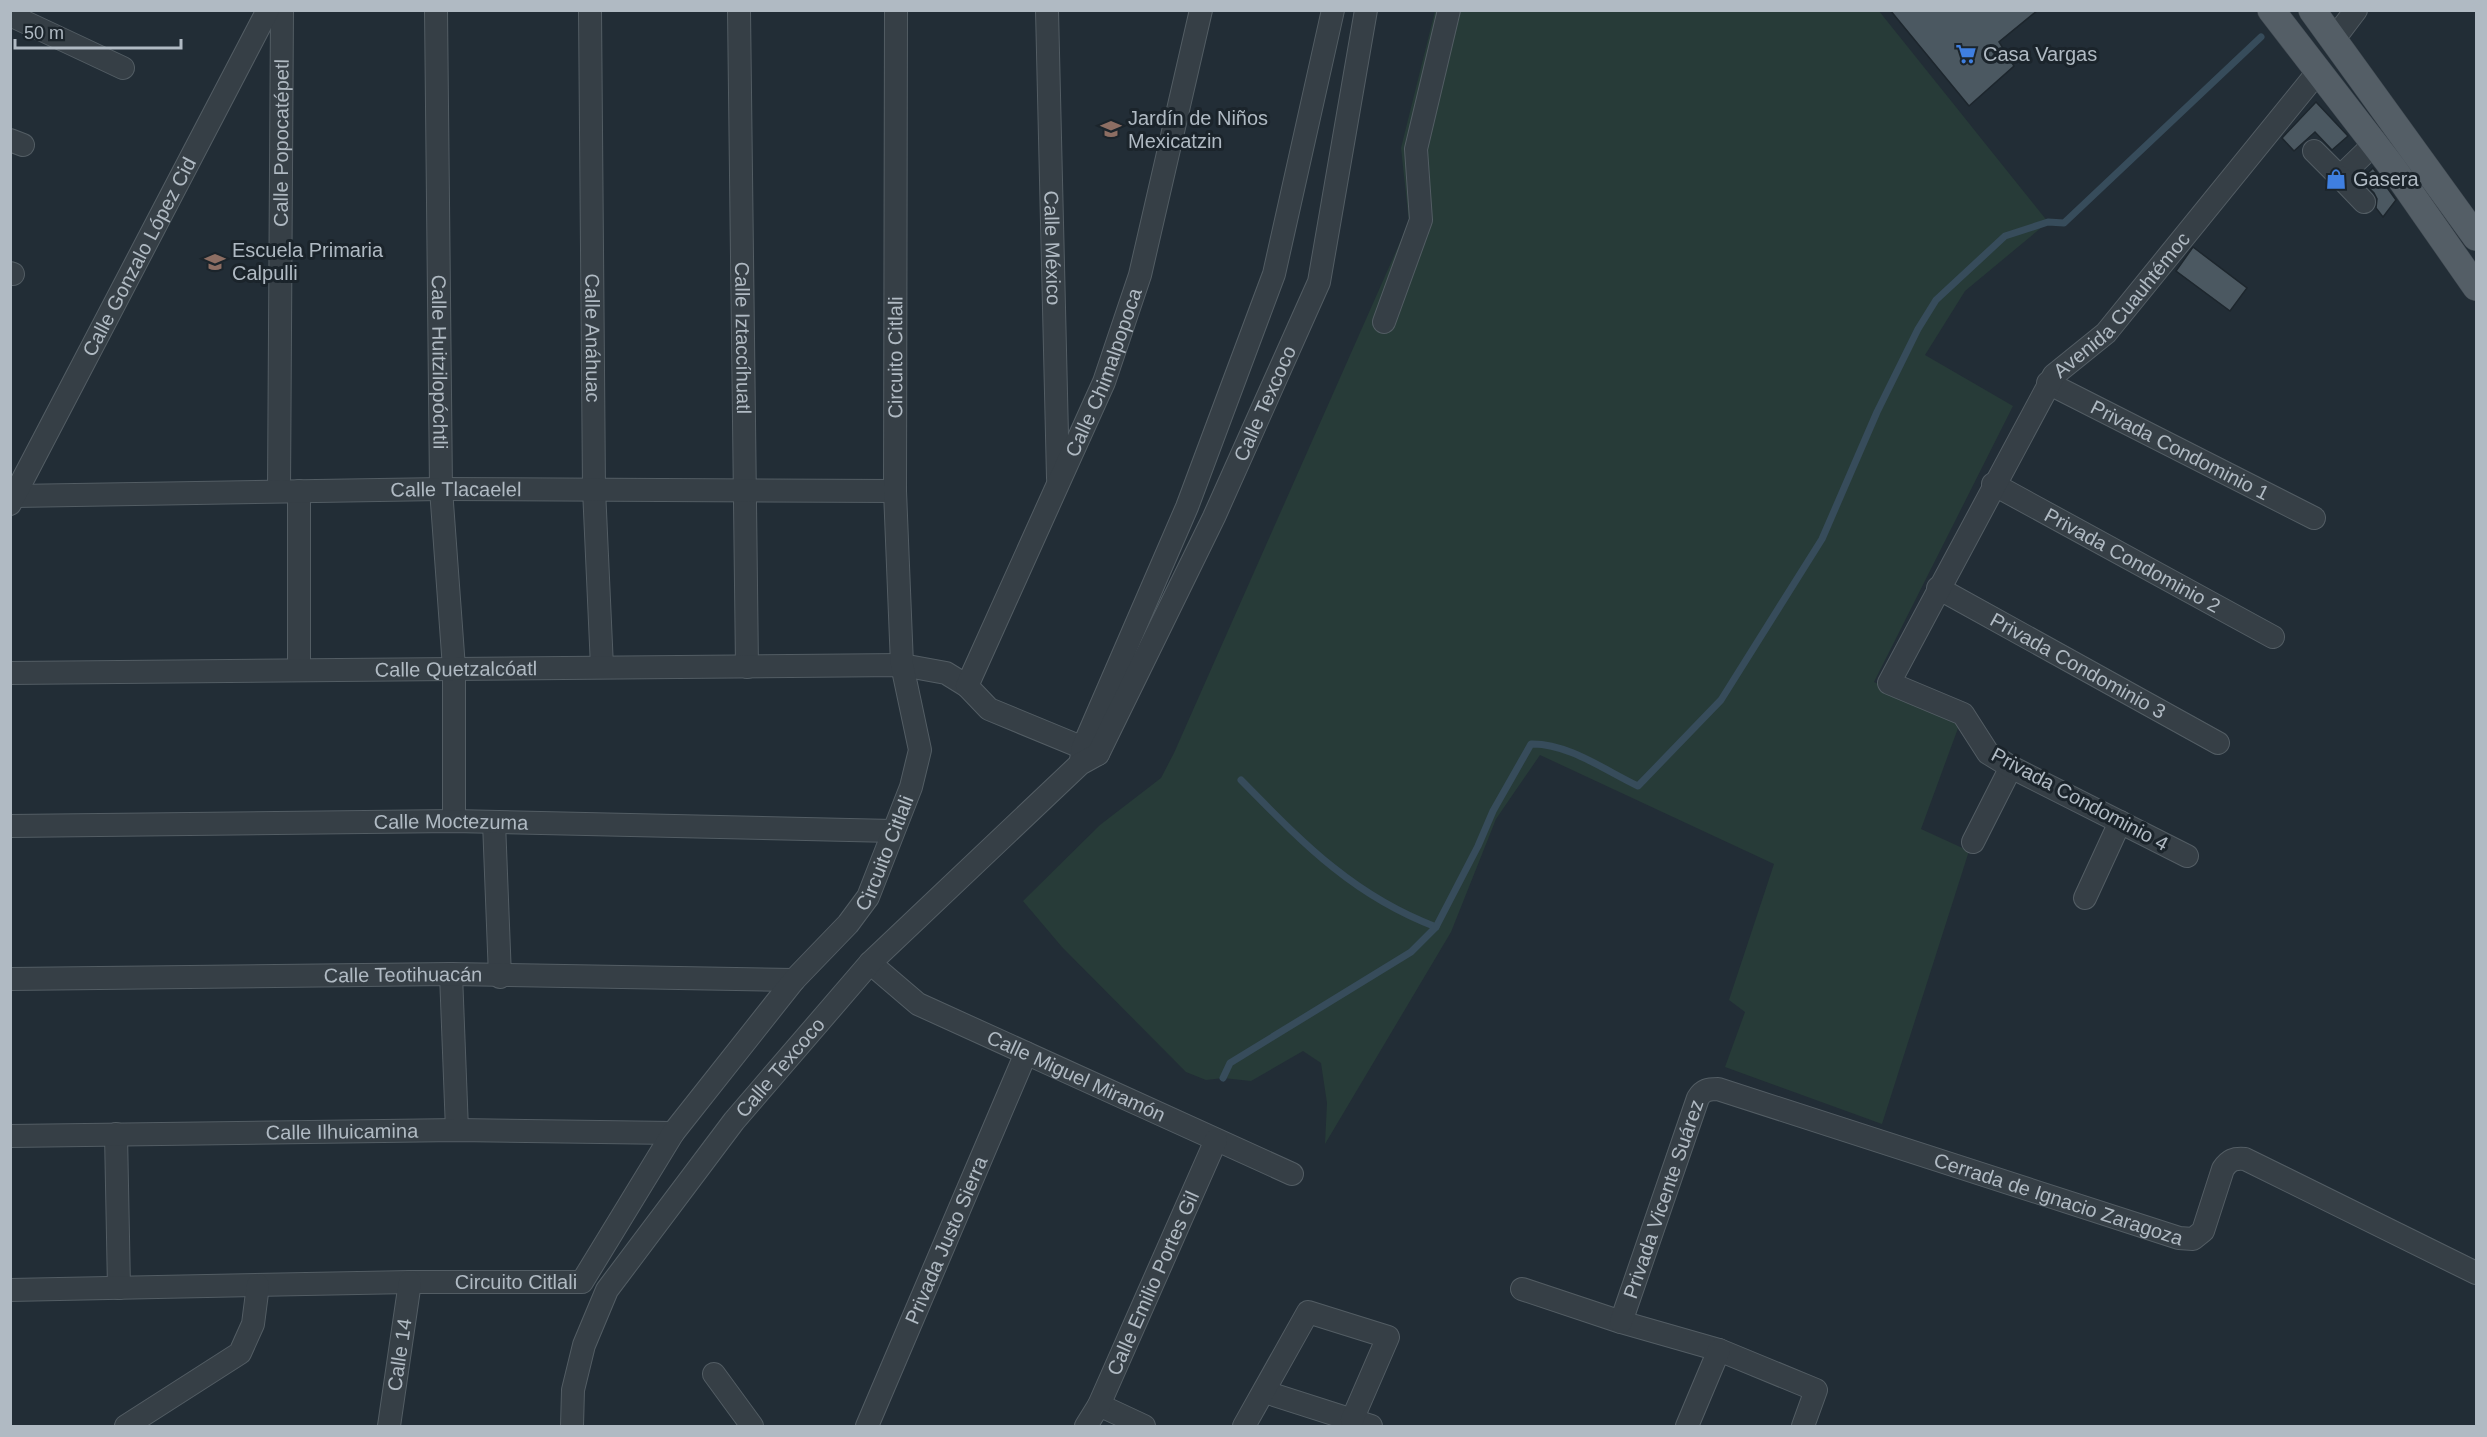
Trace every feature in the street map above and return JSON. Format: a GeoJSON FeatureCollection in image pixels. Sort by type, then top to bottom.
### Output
{"type":"FeatureCollection","features":[{"type":"Feature","properties":{"kind":"main road"},"geometry":{"type":"LineString","coordinates":[[2271,10],[2317,73],[2374,144],[2476,287]]}},
{"type":"Feature","properties":{"kind":"main road"},"geometry":{"type":"LineString","coordinates":[[2312,10],[2476,237]]}},
{"type":"Feature","properties":{"kind":"street","name":"Calle Gonzalo López Cid"},"geometry":{"type":"LineString","coordinates":[[13,500],[268,10]]}},
{"type":"Feature","properties":{"kind":"street","name":"Calle Popocatépetl"},"geometry":{"type":"LineString","coordinates":[[282,10],[289,491],[299,669]]}},
{"type":"Feature","properties":{"kind":"street","name":"Calle Huitzilopóchtli"},"geometry":{"type":"LineString","coordinates":[[436,10],[441,489],[454,668],[454,821]]}},
{"type":"Feature","properties":{"kind":"street","name":"Calle Anáhuac"},"geometry":{"type":"LineString","coordinates":[[590,10],[594,489],[602,667]]}},
{"type":"Feature","properties":{"kind":"street","name":"Calle Iztaccíhuatl"},"geometry":{"type":"LineString","coordinates":[[739,10],[747,667]]}},
{"type":"Feature","properties":{"kind":"street","name":"Circuito Citlali"},"geometry":{"type":"LineString","coordinates":[[10,1290],[411,1282],[582,1282],[674,1132],[794,980],[848,924],[868,897],[911,787],[920,750],[902,665],[896,490],[896,10]]}},
{"type":"Feature","properties":{"kind":"street","name":"Calle México"},"geometry":{"type":"LineString","coordinates":[[1047,10],[1058,485]]}},
{"type":"Feature","properties":{"kind":"street","name":"Calle Chimalpopoca"},"geometry":{"type":"LineString","coordinates":[[967,686],[1104,382],[1140,275],[1201,10]]}},
{"type":"Feature","properties":{"kind":"street","name":"Calle Texcoco"},"geometry":{"type":"LineString","coordinates":[[1087,755],[1187,507],[1274,274],[1333,10]]}},
{"type":"Feature","properties":{"kind":"street","name":"Calle Texcoco"},"geometry":{"type":"LineString","coordinates":[[572,1426],[573,1390],[584,1345],[607,1290],[734,1121],[870,963],[1087,755],[1214,517],[1318,282],[1366,10]]}},
{"type":"Feature","properties":{"kind":"street"},"geometry":{"type":"LineString","coordinates":[[1384,322],[1421,220],[1416,149],[1449,10]]}},
{"type":"Feature","properties":{"kind":"street"},"geometry":{"type":"LineString","coordinates":[[2334,39],[2356,10]]}},
{"type":"Feature","properties":{"kind":"street"},"geometry":{"type":"LineString","coordinates":[[10,15],[123,68]]}},
{"type":"Feature","properties":{"kind":"street","name":"Avenida Cuauhtémoc"},"geometry":{"type":"LineString","coordinates":[[1889,683],[2048,383],[2054,375],[2106,333],[2317,73]]}},
{"type":"Feature","properties":{"kind":"street"},"geometry":{"type":"LineString","coordinates":[[2340,177],[2374,144]]}},
{"type":"Feature","properties":{"kind":"street"},"geometry":{"type":"LineString","coordinates":[[2314,151],[2364,202]]}},
{"type":"Feature","properties":{"kind":"street","name":"Privada Condominio 1"},"geometry":{"type":"LineString","coordinates":[[2048,383],[2314,518]]}},
{"type":"Feature","properties":{"kind":"street","name":"Privada Condominio 2"},"geometry":{"type":"LineString","coordinates":[[1993,484],[2272,637]]}},
{"type":"Feature","properties":{"kind":"street","name":"Calle Tlacaelel"},"geometry":{"type":"LineString","coordinates":[[13,500],[289,491],[441,489],[896,490]]}},
{"type":"Feature","properties":{"kind":"street","name":"Privada Condominio 3"},"geometry":{"type":"LineString","coordinates":[[1938,588],[2218,743]]}},
{"type":"Feature","properties":{"kind":"street","name":"Calle Quetzalcóatl"},"geometry":{"type":"LineString","coordinates":[[10,673],[902,665],[946,673],[967,686]]}},
{"type":"Feature","properties":{"kind":"street","name":"Privada Condominio 4"},"geometry":{"type":"LineString","coordinates":[[1889,683],[1963,714],[1988,753],[2011,767],[2187,856]]}},
{"type":"Feature","properties":{"kind":"street"},"geometry":{"type":"LineString","coordinates":[[967,686],[989,709],[1087,755]]}},
{"type":"Feature","properties":{"kind":"street"},"geometry":{"type":"LineString","coordinates":[[1973,842],[2011,767]]}},
{"type":"Feature","properties":{"kind":"street","name":"Calle Moctezuma"},"geometry":{"type":"LineString","coordinates":[[10,826],[454,821],[893,831]]}},
{"type":"Feature","properties":{"kind":"street"},"geometry":{"type":"LineString","coordinates":[[494,822],[500,976]]}},
{"type":"Feature","properties":{"kind":"street"},"geometry":{"type":"LineString","coordinates":[[2085,898],[2120,822]]}},
{"type":"Feature","properties":{"kind":"street","name":"Calle Miguel Miramón"},"geometry":{"type":"LineString","coordinates":[[870,963],[918,1004],[1292,1174]]}},
{"type":"Feature","properties":{"kind":"street"},"geometry":{"type":"LineString","coordinates":[[451,974],[457,1130]]}},
{"type":"Feature","properties":{"kind":"street","name":"Calle Teotihuacán"},"geometry":{"type":"LineString","coordinates":[[10,979],[451,974],[794,980]]}},
{"type":"Feature","properties":{"kind":"street","name":"Privada Justo Sierra"},"geometry":{"type":"LineString","coordinates":[[867,1426],[1026,1053]]}},
{"type":"Feature","properties":{"kind":"street","name":"Cerrada de Ignacio Zaragoza"},"geometry":{"type":"LineString","coordinates":[[1718,1089],[2178,1238],[2193,1239],[2203,1231],[2223,1169],[2228,1161],[2236,1158],[2245,1160],[2476,1272]]}},
{"type":"Feature","properties":{"kind":"street","name":"Privada Vicente Suárez"},"geometry":{"type":"LineString","coordinates":[[1621,1322],[1698,1098],[1702,1091],[1718,1089]]}},
{"type":"Feature","properties":{"kind":"street","name":"Calle Ilhuicamina"},"geometry":{"type":"LineString","coordinates":[[10,1136],[457,1130],[674,1132]]}},
{"type":"Feature","properties":{"kind":"street"},"geometry":{"type":"LineString","coordinates":[[116,1134],[119,1288]]}},
{"type":"Feature","properties":{"kind":"street","name":"Calle Emilio Portes Gil"},"geometry":{"type":"LineString","coordinates":[[1086,1426],[1099,1405],[1216,1140]]}},
{"type":"Feature","properties":{"kind":"street","name":"Calle 14"},"geometry":{"type":"LineString","coordinates":[[389,1426],[411,1282]]}},
{"type":"Feature","properties":{"kind":"street"},"geometry":{"type":"LineString","coordinates":[[126,1426],[240,1353],[253,1324],[258,1285]]}},
{"type":"Feature","properties":{"kind":"street","name":"Privada Vicente Suárez"},"geometry":{"type":"LineString","coordinates":[[1522,1289],[1621,1322],[1719,1350],[1816,1390],[1803,1426]]}},
{"type":"Feature","properties":{"kind":"street"},"geometry":{"type":"LineString","coordinates":[[1244,1426],[1308,1312],[1388,1337],[1362,1423],[1265,1392]]}},
{"type":"Feature","properties":{"kind":"street"},"geometry":{"type":"LineString","coordinates":[[1687,1426],[1719,1350]]}},
{"type":"Feature","properties":{"kind":"street"},"geometry":{"type":"LineString","coordinates":[[714,1374],[752,1426]]}},
{"type":"Feature","properties":{"kind":"street"},"geometry":{"type":"LineString","coordinates":[[1099,1405],[1144,1426]]}},
{"type":"Feature","properties":{"kind":"green space"},"geometry":{"type":"Polygon","coordinates":[[[1435,11],[1879,11],[2048,222],[1965,291],[1925,355],[2013,406],[1874,682],[1961,720],[1921,829],[1969,851],[1882,1124],[1725,1067],[1745,1012],[1729,1000],[1774,864],[1540,755],[1496,819],[1451,932],[1325,1144],[1327,1103],[1321,1063],[1303,1051],[1251,1081],[1223,1078],[1206,1080],[1186,1072],[1062,947],[1023,901],[1100,825],[1161,778],[1174,753],[1409,222],[1401,148],[1435,11]]]}},
{"type":"Feature","properties":{"kind":"building","name":"Casa Vargas"},"geometry":{"type":"Polygon","coordinates":[[[1890,10],[2038,10],[1999,42],[2014,66],[1969,106],[1890,10]]]}},
{"type":"Feature","properties":{"kind":"building"},"geometry":{"type":"Polygon","coordinates":[[[2316,102],[2348,136],[2332,150],[2315,132],[2294,151],[2282,138],[2316,102]]]}},
{"type":"Feature","properties":{"kind":"building"},"geometry":{"type":"Polygon","coordinates":[[[2373,168],[2396,200],[2383,217],[2376,208],[2377,199],[2374,193],[2361,180],[2373,168]]]}},
{"type":"Feature","properties":{"kind":"building"},"geometry":{"type":"Polygon","coordinates":[[[2193,247],[2247,288],[2230,311],[2176,271],[2193,247]]]}},
{"type":"Feature","properties":{"kind":"waterway"},"geometry":{"type":"LineString","coordinates":[[1223,1078],[1230,1063],[1411,952],[1436,927],[1478,846],[1493,811],[1531,744],[1545,745],[1573,753],[1638,786],[1721,700],[1822,539],[1877,412],[1918,329],[1936,300],[2005,236],[2048,222],[2064,223],[2261,37]]}},
{"type":"Feature","properties":{"kind":"waterway"},"geometry":{"type":"LineString","coordinates":[[1241,780],[1285,825],[1353,883],[1406,914],[1436,927]]}},
{"type":"Feature","properties":{"kind":"place","name":"Casa Vargas"},"geometry":{"type":"Point","coordinates":[1966,54]}},
{"type":"Feature","properties":{"kind":"place","name":"Jardín de Niños Mexicatzin"},"geometry":{"type":"Point","coordinates":[1111,129]}},
{"type":"Feature","properties":{"kind":"place","name":"Gasera"},"geometry":{"type":"Point","coordinates":[2336,179]}},
{"type":"Feature","properties":{"kind":"place","name":"Escuela Primaria Calpulli"},"geometry":{"type":"Point","coordinates":[215,262]}}]}
